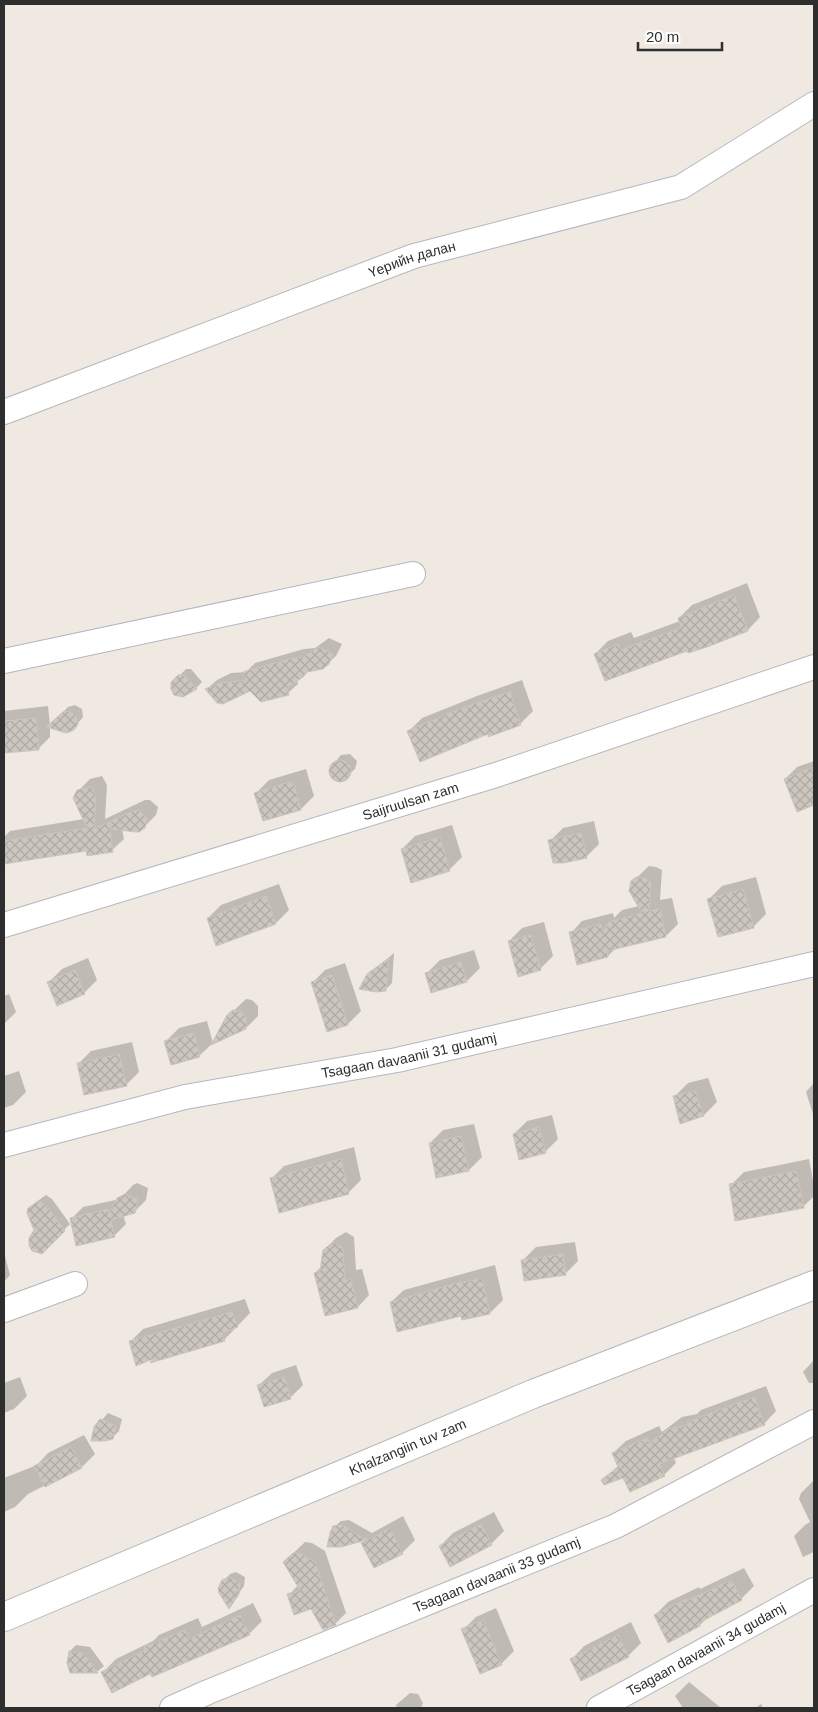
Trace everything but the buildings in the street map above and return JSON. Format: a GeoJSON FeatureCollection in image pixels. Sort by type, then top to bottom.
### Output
{"type":"FeatureCollection","features":[{"type":"Feature","properties":{"kind":"street","name":"Үерийн далан"},"geometry":{"type":"LineString","coordinates":[[4,412],[414,256],[681,187],[814,104]]}},
{"type":"Feature","properties":{"kind":"street"},"geometry":{"type":"LineString","coordinates":[[4,661],[413,574]]}},
{"type":"Feature","properties":{"kind":"street","name":"Saijruulsan zam"},"geometry":{"type":"LineString","coordinates":[[4,925],[496,775],[814,667]]}},
{"type":"Feature","properties":{"kind":"street","name":"Tsagaan davaanii 31 gudamj"},"geometry":{"type":"LineString","coordinates":[[4,1145],[185,1097],[397,1060],[814,964]]}},
{"type":"Feature","properties":{"kind":"street"},"geometry":{"type":"LineString","coordinates":[[4,1310],[75,1284]]}},
{"type":"Feature","properties":{"kind":"street","name":"Khalzangiin tuv zam"},"geometry":{"type":"LineString","coordinates":[[4,1617],[533,1394],[814,1285]]}},
{"type":"Feature","properties":{"kind":"street","name":"Tsagaan davaanii 33 gudamj"},"geometry":{"type":"LineString","coordinates":[[172,1708],[616,1526],[814,1422]]}},
{"type":"Feature","properties":{"kind":"street","name":"Tsagaan davaanii 34 gudamj"},"geometry":{"type":"LineString","coordinates":[[599,1708],[814,1590]]}}]}
